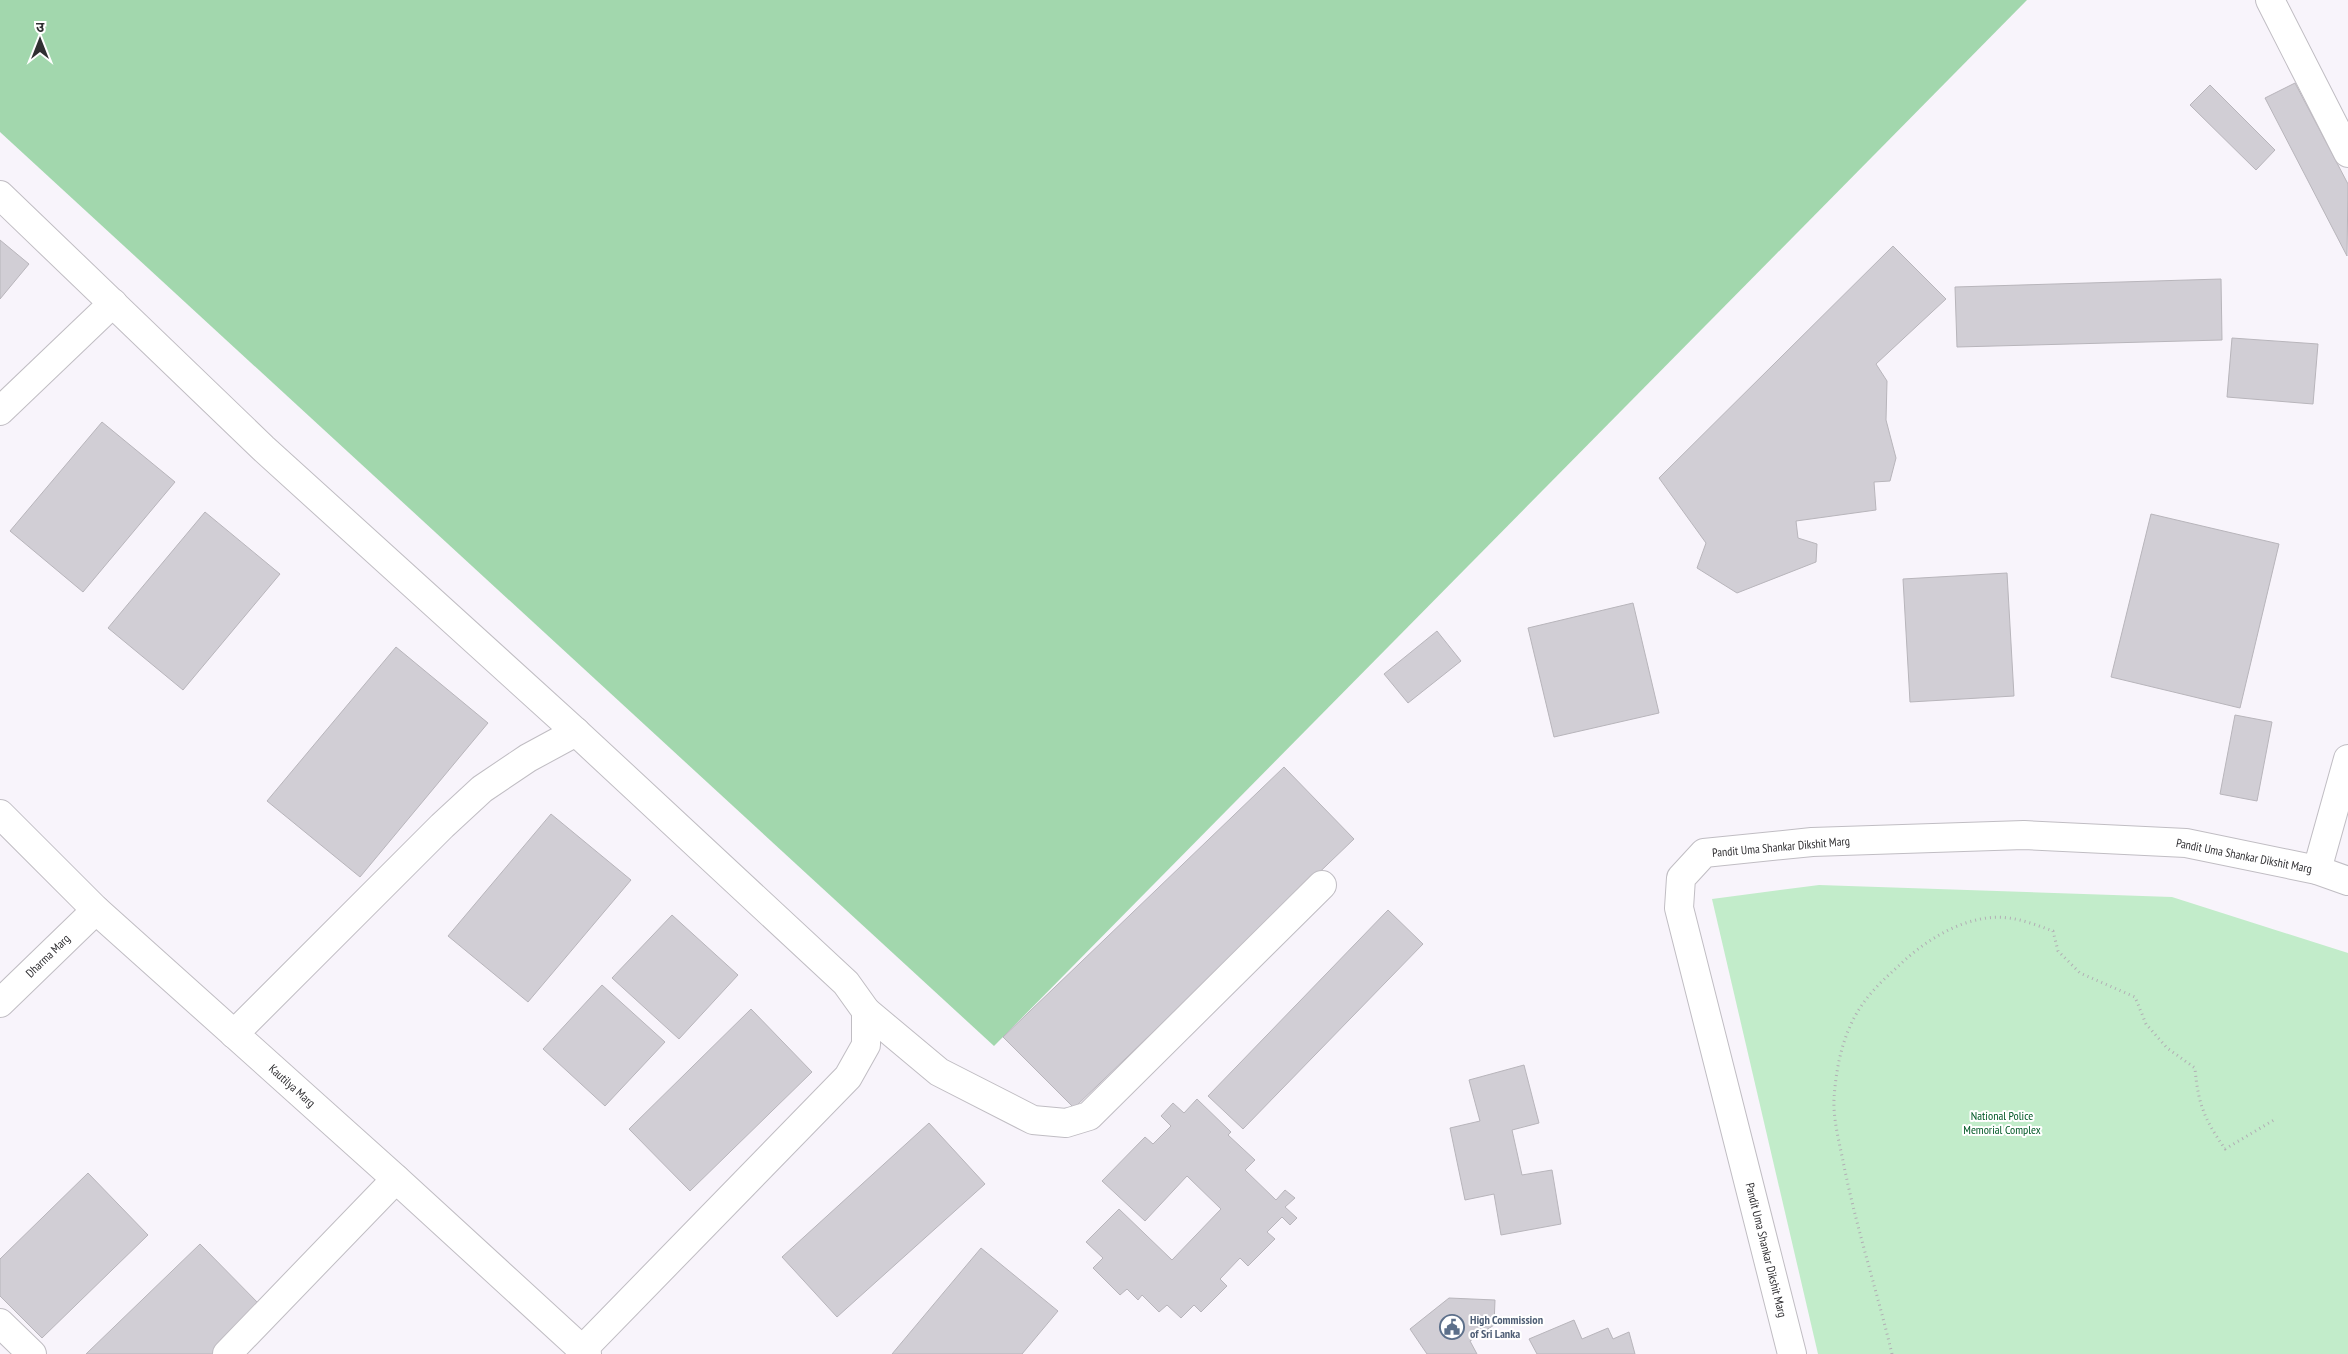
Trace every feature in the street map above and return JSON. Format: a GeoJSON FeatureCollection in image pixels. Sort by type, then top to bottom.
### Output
{"type":"FeatureCollection","features":[{"type":"Feature","properties":{"kind":"street"},"geometry":{"type":"LineString","coordinates":[[2270,0],[2348,153]]}},
{"type":"Feature","properties":{"kind":"street"},"geometry":{"type":"LineString","coordinates":[[0,195],[263,448],[576,732],[846,983],[866,1011],[939,1072],[1033,1120],[1066,1123],[1089,1116],[1322,885]]}},
{"type":"Feature","properties":{"kind":"street"},"geometry":{"type":"LineString","coordinates":[[0,411],[114,303]]}},
{"type":"Feature","properties":{"kind":"street"},"geometry":{"type":"LineString","coordinates":[[234,1034],[442,826],[482,789],[528,758],[576,732]]}},
{"type":"Feature","properties":{"kind":"street"},"geometry":{"type":"LineString","coordinates":[[2316,870],[2348,759]]}},
{"type":"Feature","properties":{"kind":"street","name":"Kautilya Marg"},"geometry":{"type":"LineString","coordinates":[[0,814],[96,910],[584,1352]]}},
{"type":"Feature","properties":{"kind":"street","name":"Pandit Uma Shankar Dikshit Marg"},"geometry":{"type":"LineString","coordinates":[[1792,1354],[1679,908],[1681,878],[1704,853],[1812,842],[2024,835],[2186,843],[2316,870],[2348,881]]}},
{"type":"Feature","properties":{"kind":"street","name":"Dharma Marg"},"geometry":{"type":"LineString","coordinates":[[0,1003],[96,910]]}},
{"type":"Feature","properties":{"kind":"street"},"geometry":{"type":"LineString","coordinates":[[584,1352],[848,1077],[866,1045],[866,1011]]}},
{"type":"Feature","properties":{"kind":"street"},"geometry":{"type":"LineString","coordinates":[[227,1354],[396,1180]]}},
{"type":"Feature","properties":{"kind":"street"},"geometry":{"type":"LineString","coordinates":[[0,1323],[32,1354]]}},
{"type":"Feature","properties":{"kind":"path"},"geometry":{"type":"LineString","coordinates":[[1892,1354],[1852,1203],[1840,1146],[1834,1101],[1837,1065],[1857,1014],[1875,987],[1931,940],[1950,929],[1980,920],[2009,918],[2053,930],[2058,951],[2080,973],[2135,997],[2146,1024],[2167,1048],[2195,1068],[2197,1094],[2206,1122],[2225,1149],[2274,1120]]}},
{"type":"Feature","properties":{"kind":"green space"},"geometry":{"type":"Polygon","coordinates":[[[0,0],[2027,0],[994,1046],[0,132],[0,0]]]}},
{"type":"Feature","properties":{"kind":"green space","name":"National Police Memorial Complex"},"geometry":{"type":"Polygon","coordinates":[[[1819,885],[2172,897],[2348,953],[2348,1354],[1818,1354],[1712,899],[1819,885]]]}},
{"type":"Feature","properties":{"kind":"building"},"geometry":{"type":"Polygon","coordinates":[[[2295,83],[2348,184],[2347,256],[2265,98],[2295,83]]]}},
{"type":"Feature","properties":{"kind":"building"},"geometry":{"type":"Polygon","coordinates":[[[2210,85],[2275,150],[2256,170],[2190,105],[2210,85]]]}},
{"type":"Feature","properties":{"kind":"building"},"geometry":{"type":"Polygon","coordinates":[[[0,240],[29,264],[0,299],[0,240]]]}},
{"type":"Feature","properties":{"kind":"building"},"geometry":{"type":"Polygon","coordinates":[[[1893,246],[1946,299],[1876,364],[1887,381],[1886,420],[1896,458],[1890,481],[1874,482],[1876,510],[1796,521],[1798,538],[1817,544],[1816,562],[1737,593],[1697,568],[1706,543],[1659,478],[1893,246]]]}},
{"type":"Feature","properties":{"kind":"building"},"geometry":{"type":"Polygon","coordinates":[[[2221,279],[2222,340],[1957,347],[1955,287],[2221,279]]]}},
{"type":"Feature","properties":{"kind":"building"},"geometry":{"type":"Polygon","coordinates":[[[2232,338],[2318,344],[2313,404],[2227,397],[2232,338]]]}},
{"type":"Feature","properties":{"kind":"building"},"geometry":{"type":"Polygon","coordinates":[[[102,422],[175,482],[83,592],[10,531],[102,422]]]}},
{"type":"Feature","properties":{"kind":"building"},"geometry":{"type":"Polygon","coordinates":[[[205,512],[280,574],[183,690],[108,628],[205,512]]]}},
{"type":"Feature","properties":{"kind":"building"},"geometry":{"type":"Polygon","coordinates":[[[2151,514],[2279,544],[2240,708],[2111,677],[2151,514]]]}},
{"type":"Feature","properties":{"kind":"building"},"geometry":{"type":"Polygon","coordinates":[[[2007,573],[2014,696],[1910,702],[1903,579],[2007,573]]]}},
{"type":"Feature","properties":{"kind":"building"},"geometry":{"type":"Polygon","coordinates":[[[1633,603],[1659,713],[1554,737],[1528,628],[1633,603]]]}},
{"type":"Feature","properties":{"kind":"building"},"geometry":{"type":"Polygon","coordinates":[[[1437,631],[1461,661],[1408,703],[1384,674],[1437,631]]]}},
{"type":"Feature","properties":{"kind":"building"},"geometry":{"type":"Polygon","coordinates":[[[396,647],[488,723],[360,877],[267,801],[396,647]]]}},
{"type":"Feature","properties":{"kind":"building"},"geometry":{"type":"Polygon","coordinates":[[[2235,715],[2272,722],[2257,801],[2220,794],[2235,715]]]}},
{"type":"Feature","properties":{"kind":"building"},"geometry":{"type":"Polygon","coordinates":[[[1284,767],[1354,839],[1074,1108],[1003,1037],[1284,767]]]}},
{"type":"Feature","properties":{"kind":"building"},"geometry":{"type":"Polygon","coordinates":[[[551,814],[631,880],[528,1002],[448,936],[551,814]]]}},
{"type":"Feature","properties":{"kind":"building"},"geometry":{"type":"Polygon","coordinates":[[[1388,910],[1423,944],[1243,1129],[1208,1096],[1388,910]]]}},
{"type":"Feature","properties":{"kind":"building"},"geometry":{"type":"Polygon","coordinates":[[[672,915],[738,975],[679,1039],[612,978],[672,915]]]}},
{"type":"Feature","properties":{"kind":"building"},"geometry":{"type":"Polygon","coordinates":[[[602,985],[665,1042],[605,1106],[543,1049],[602,985]]]}},
{"type":"Feature","properties":{"kind":"building"},"geometry":{"type":"Polygon","coordinates":[[[751,1009],[812,1072],[690,1191],[629,1129],[751,1009]]]}},
{"type":"Feature","properties":{"kind":"building"},"geometry":{"type":"Polygon","coordinates":[[[1524,1065],[1539,1123],[1512,1130],[1522,1175],[1552,1170],[1561,1224],[1501,1235],[1494,1194],[1465,1200],[1450,1128],[1480,1121],[1469,1080],[1524,1065]]]}},
{"type":"Feature","properties":{"kind":"building"},"geometry":{"type":"Polygon","coordinates":[[[1197,1099],[1231,1132],[1228,1135],[1255,1160],[1245,1170],[1276,1200],[1285,1190],[1295,1198],[1285,1207],[1297,1218],[1290,1225],[1282,1217],[1267,1232],[1275,1239],[1248,1266],[1240,1258],[1220,1279],[1227,1286],[1201,1312],[1194,1305],[1181,1318],[1167,1305],[1159,1312],[1142,1295],[1138,1300],[1127,1289],[1120,1295],[1093,1268],[1103,1258],[1086,1242],[1119,1209],[1172,1260],[1221,1209],[1187,1176],[1145,1221],[1102,1181],[1145,1137],[1153,1144],[1171,1126],[1161,1116],[1173,1103],[1184,1113],[1197,1099]]]}},
{"type":"Feature","properties":{"kind":"building"},"geometry":{"type":"Polygon","coordinates":[[[929,1123],[985,1184],[837,1317],[782,1257],[929,1123]]]}},
{"type":"Feature","properties":{"kind":"building"},"geometry":{"type":"Polygon","coordinates":[[[88,1173],[148,1235],[42,1338],[0,1296],[0,1259],[88,1173]]]}},
{"type":"Feature","properties":{"kind":"building"},"geometry":{"type":"Polygon","coordinates":[[[200,1244],[261,1306],[212,1354],[86,1354],[200,1244]]]}},
{"type":"Feature","properties":{"kind":"building"},"geometry":{"type":"Polygon","coordinates":[[[981,1248],[1058,1311],[1022,1354],[892,1354],[981,1248]]]}},
{"type":"Feature","properties":{"kind":"building","name":"High Commission of Sri Lanka"},"geometry":{"type":"Polygon","coordinates":[[[1449,1298],[1495,1300],[1494,1325],[1470,1341],[1477,1354],[1427,1354],[1410,1329],[1449,1298]]]}},
{"type":"Feature","properties":{"kind":"building","name":"High Commission of Sri Lanka"},"geometry":{"type":"Polygon","coordinates":[[[1574,1320],[1582,1339],[1608,1328],[1613,1339],[1629,1332],[1635,1354],[1537,1354],[1529,1339],[1574,1320]]]}},
{"type":"Feature","properties":{"kind":"place","name":"High Commission of Sri Lanka"},"geometry":{"type":"Point","coordinates":[1452,1327]}}]}
